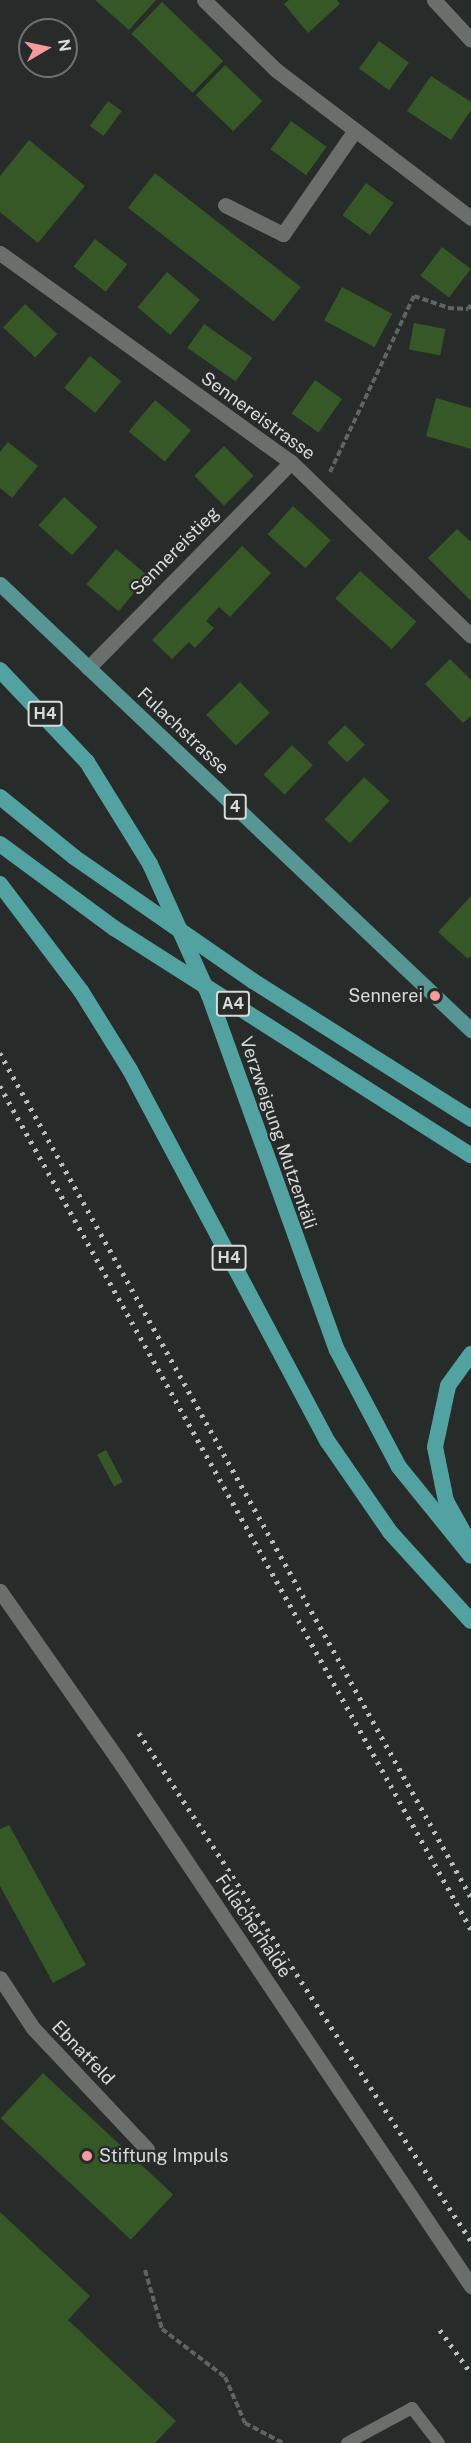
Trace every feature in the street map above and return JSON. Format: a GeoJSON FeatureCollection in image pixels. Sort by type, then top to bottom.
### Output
{"type":"FeatureCollection","features":[{"type":"Feature","properties":{"kind":"highway","name":"Verzweigung Mutzentäli"},"geometry":{"type":"LineString","coordinates":[[0,670],[87,762],[126,820],[178,921],[337,1350],[370,1416],[411,1485],[471,1556]]}},
{"type":"Feature","properties":{"kind":"highway","name":"A4"},"geometry":{"type":"LineString","coordinates":[[0,797],[74,857],[253,981],[471,1119]]}},
{"type":"Feature","properties":{"kind":"highway","name":"A4"},"geometry":{"type":"LineString","coordinates":[[0,844],[114,928],[471,1155]]}},
{"type":"Feature","properties":{"kind":"highway","name":"H4"},"geometry":{"type":"LineString","coordinates":[[0,884],[81,991],[130,1070],[328,1442],[390,1532],[471,1622]]}},
{"type":"Feature","properties":{"kind":"highway"},"geometry":{"type":"LineString","coordinates":[[471,1354],[448,1386],[435,1447],[446,1501],[471,1546]]}},
{"type":"Feature","properties":{"kind":"main road","name":"Fulachstrasse"},"geometry":{"type":"LineString","coordinates":[[0,584],[471,1030]]}},
{"type":"Feature","properties":{"kind":"street"},"geometry":{"type":"LineString","coordinates":[[204,0],[276,70],[471,218]]}},
{"type":"Feature","properties":{"kind":"street"},"geometry":{"type":"LineString","coordinates":[[434,0],[471,40]]}},
{"type":"Feature","properties":{"kind":"street"},"geometry":{"type":"LineString","coordinates":[[225,205],[283,234],[355,130]]}},
{"type":"Feature","properties":{"kind":"street","name":"Sennereistrasse"},"geometry":{"type":"LineString","coordinates":[[0,253],[291,462],[322,489],[471,636]]}},
{"type":"Feature","properties":{"kind":"street","name":"Sennereistieg"},"geometry":{"type":"LineString","coordinates":[[88,668],[291,462]]}},
{"type":"Feature","properties":{"kind":"street","name":"Fulacherhalde"},"geometry":{"type":"LineString","coordinates":[[0,1591],[117,1758],[471,2286]]}},
{"type":"Feature","properties":{"kind":"street","name":"Ebnatfeld"},"geometry":{"type":"LineString","coordinates":[[0,1978],[33,2028],[147,2149]]}},
{"type":"Feature","properties":{"kind":"lane"},"geometry":{"type":"LineString","coordinates":[[347,2443],[412,2408],[439,2443]]}},
{"type":"Feature","properties":{"kind":"path"},"geometry":{"type":"LineString","coordinates":[[322,489],[414,296],[448,308],[468,309],[471,305]]}},
{"type":"Feature","properties":{"kind":"path"},"geometry":{"type":"LineString","coordinates":[[145,2270],[162,2329],[225,2377],[245,2423],[283,2443]]}},
{"type":"Feature","properties":{"kind":"building"},"geometry":{"type":"Polygon","coordinates":[[[95,0],[156,0],[129,30],[95,0]]]}},
{"type":"Feature","properties":{"kind":"building"},"geometry":{"type":"Polygon","coordinates":[[[289,0],[337,0],[340,4],[308,33],[284,4],[289,0]]]}},
{"type":"Feature","properties":{"kind":"building"},"geometry":{"type":"Polygon","coordinates":[[[162,2],[223,61],[193,93],[131,34],[162,2]]]}},
{"type":"Feature","properties":{"kind":"building"},"geometry":{"type":"Polygon","coordinates":[[[379,41],[409,63],[389,90],[359,69],[379,41]]]}},
{"type":"Feature","properties":{"kind":"building"},"geometry":{"type":"Polygon","coordinates":[[[225,65],[262,101],[233,131],[196,95],[225,65]]]}},
{"type":"Feature","properties":{"kind":"building"},"geometry":{"type":"Polygon","coordinates":[[[431,76],[471,102],[471,110],[451,140],[407,111],[431,76]]]}},
{"type":"Feature","properties":{"kind":"building"},"geometry":{"type":"Polygon","coordinates":[[[108,101],[122,111],[104,136],[90,126],[108,101]]]}},
{"type":"Feature","properties":{"kind":"building"},"geometry":{"type":"Polygon","coordinates":[[[291,121],[327,147],[306,175],[270,149],[291,121]]]}},
{"type":"Feature","properties":{"kind":"building"},"geometry":{"type":"Polygon","coordinates":[[[29,140],[85,186],[38,243],[0,212],[0,176],[29,140]]]}},
{"type":"Feature","properties":{"kind":"building"},"geometry":{"type":"Polygon","coordinates":[[[155,173],[301,287],[274,322],[128,208],[155,173]]]}},
{"type":"Feature","properties":{"kind":"building"},"geometry":{"type":"Polygon","coordinates":[[[366,183],[394,203],[370,235],[342,215],[366,183]]]}},
{"type":"Feature","properties":{"kind":"building"},"geometry":{"type":"Polygon","coordinates":[[[95,239],[127,264],[106,292],[73,267],[95,239]]]}},
{"type":"Feature","properties":{"kind":"building"},"geometry":{"type":"Polygon","coordinates":[[[442,247],[471,269],[449,297],[420,276],[442,247]]]}},
{"type":"Feature","properties":{"kind":"building"},"geometry":{"type":"Polygon","coordinates":[[[167,272],[200,300],[170,335],[137,307],[167,272]]]}},
{"type":"Feature","properties":{"kind":"building"},"geometry":{"type":"Polygon","coordinates":[[[342,287],[392,314],[374,347],[324,321],[342,287]]]}},
{"type":"Feature","properties":{"kind":"building"},"geometry":{"type":"Polygon","coordinates":[[[25,304],[57,334],[35,357],[3,327],[25,304]]]}},
{"type":"Feature","properties":{"kind":"building"},"geometry":{"type":"Polygon","coordinates":[[[414,323],[445,329],[440,356],[409,350],[414,323]]]}},
{"type":"Feature","properties":{"kind":"building"},"geometry":{"type":"Polygon","coordinates":[[[204,324],[252,358],[236,382],[187,348],[204,324]]]}},
{"type":"Feature","properties":{"kind":"building"},"geometry":{"type":"Polygon","coordinates":[[[90,356],[121,381],[95,413],[64,388],[90,356]]]}},
{"type":"Feature","properties":{"kind":"building"},"geometry":{"type":"Polygon","coordinates":[[[315,380],[342,399],[319,433],[291,414],[315,380]]]}},
{"type":"Feature","properties":{"kind":"building"},"geometry":{"type":"Polygon","coordinates":[[[436,398],[471,408],[471,449],[426,436],[436,398]]]}},
{"type":"Feature","properties":{"kind":"building"},"geometry":{"type":"Polygon","coordinates":[[[155,400],[191,430],[165,462],[129,431],[155,400]]]}},
{"type":"Feature","properties":{"kind":"building"},"geometry":{"type":"Polygon","coordinates":[[[8,442],[38,466],[12,498],[0,488],[0,452],[8,442]]]}},
{"type":"Feature","properties":{"kind":"building"},"geometry":{"type":"Polygon","coordinates":[[[224,446],[254,476],[224,505],[194,476],[224,446]]]}},
{"type":"Feature","properties":{"kind":"building"},"geometry":{"type":"Polygon","coordinates":[[[64,497],[97,527],[72,555],[39,525],[64,497]]]}},
{"type":"Feature","properties":{"kind":"building"},"geometry":{"type":"Polygon","coordinates":[[[293,506],[331,540],[305,568],[268,534],[293,506]]]}},
{"type":"Feature","properties":{"kind":"building"},"geometry":{"type":"Polygon","coordinates":[[[457,529],[471,542],[471,601],[428,558],[457,529]]]}},
{"type":"Feature","properties":{"kind":"building"},"geometry":{"type":"Polygon","coordinates":[[[242,546],[271,573],[230,617],[219,607],[206,621],[214,628],[195,648],[189,642],[172,659],[152,640],[242,546]]]}},
{"type":"Feature","properties":{"kind":"building"},"geometry":{"type":"Polygon","coordinates":[[[116,549],[148,576],[119,611],[86,584],[116,549]]]}},
{"type":"Feature","properties":{"kind":"building"},"geometry":{"type":"Polygon","coordinates":[[[360,571],[416,622],[392,649],[335,598],[360,571]]]}},
{"type":"Feature","properties":{"kind":"building"},"geometry":{"type":"Polygon","coordinates":[[[450,659],[471,680],[471,716],[463,723],[425,684],[450,659]]]}},
{"type":"Feature","properties":{"kind":"building"},"geometry":{"type":"Polygon","coordinates":[[[240,682],[270,713],[236,746],[206,715],[240,682]]]}},
{"type":"Feature","properties":{"kind":"building"},"geometry":{"type":"Polygon","coordinates":[[[345,725],[365,745],[347,762],[327,743],[345,725]]]}},
{"type":"Feature","properties":{"kind":"building"},"geometry":{"type":"Polygon","coordinates":[[[292,745],[313,765],[284,795],[264,774],[292,745]]]}},
{"type":"Feature","properties":{"kind":"building"},"geometry":{"type":"Polygon","coordinates":[[[364,777],[390,801],[350,843],[324,819],[364,777]]]}},
{"type":"Feature","properties":{"kind":"building"},"geometry":{"type":"Polygon","coordinates":[[[471,896],[471,956],[468,959],[438,932],[471,896]]]}},
{"type":"Feature","properties":{"kind":"building"},"geometry":{"type":"Polygon","coordinates":[[[106,1450],[123,1482],[114,1486],[97,1455],[106,1450]]]}},
{"type":"Feature","properties":{"kind":"building"},"geometry":{"type":"Polygon","coordinates":[[[9,1825],[86,1965],[53,1983],[0,1886],[0,1829],[9,1825]]]}},
{"type":"Feature","properties":{"kind":"building","name":"Stiftung Impuls"},"geometry":{"type":"Polygon","coordinates":[[[43,2073],[173,2194],[131,2240],[1,2118],[43,2073]]]}},
{"type":"Feature","properties":{"kind":"building"},"geometry":{"type":"Polygon","coordinates":[[[0,2212],[90,2296],[68,2320],[176,2421],[155,2443],[0,2443],[0,2212]]]}},
{"type":"Feature","properties":{"kind":"railway"},"geometry":{"type":"LineString","coordinates":[[0,1053],[471,1897]]}},
{"type":"Feature","properties":{"kind":"railway"},"geometry":{"type":"LineString","coordinates":[[0,1086],[471,1929]]}},
{"type":"Feature","properties":{"kind":"railway"},"geometry":{"type":"LineString","coordinates":[[139,1733],[471,2241]]}},
{"type":"Feature","properties":{"kind":"railway"},"geometry":{"type":"LineString","coordinates":[[440,2330],[471,2373]]}},
{"type":"Feature","properties":{"kind":"place","name":"Sennerei"},"geometry":{"type":"Point","coordinates":[435,996]}},
{"type":"Feature","properties":{"kind":"place","name":"Stiftung Impuls"},"geometry":{"type":"Point","coordinates":[87,2156]}}]}
